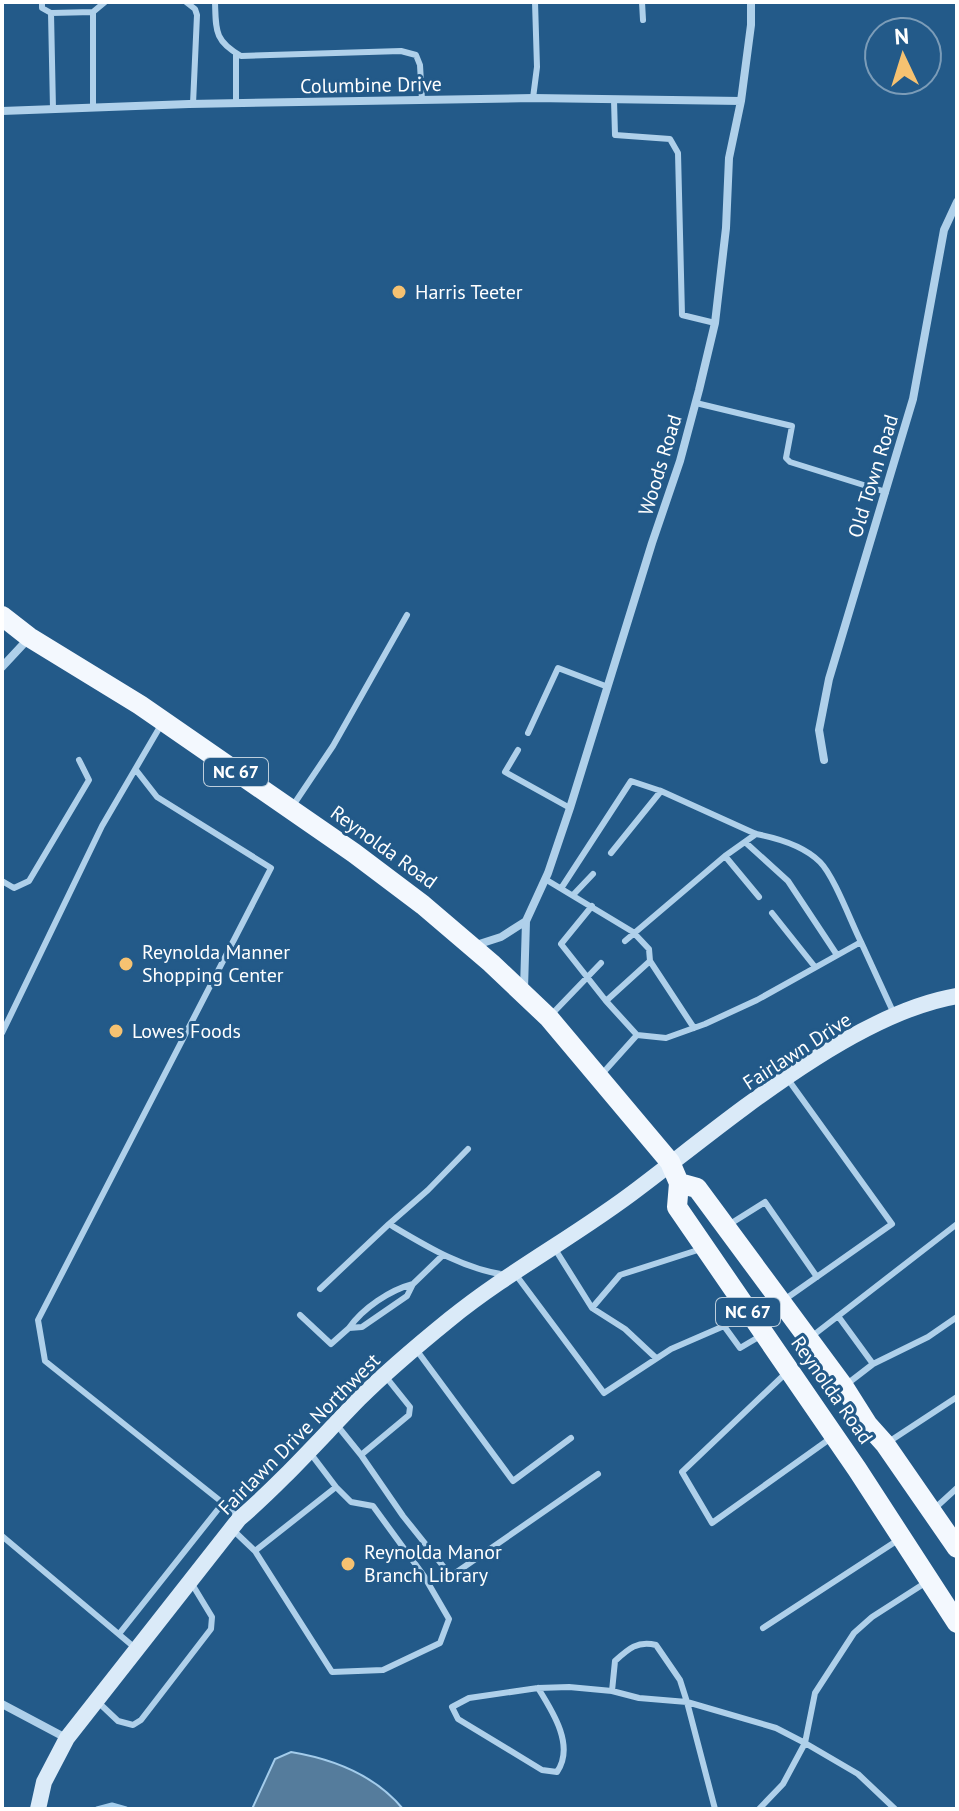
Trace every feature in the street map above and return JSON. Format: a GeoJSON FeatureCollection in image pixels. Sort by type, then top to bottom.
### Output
{"type":"FeatureCollection","features":[{"type":"Feature","properties":{"kind":"main road","name":"Reynolda Road"},"geometry":{"type":"LineString","coordinates":[[2,616],[29,637],[140,705],[354,853],[423,905],[549,1018],[670,1162],[679,1183],[677,1207],[835,1435],[957,1623]]}},
{"type":"Feature","properties":{"kind":"main road","name":"Reynolda Road"},"geometry":{"type":"LineString","coordinates":[[679,1183],[697,1188],[844,1387],[957,1548]]}},
{"type":"Feature","properties":{"kind":"street","name":"Woods Road"},"geometry":{"type":"LineString","coordinates":[[525,995],[526,921],[545,879],[570,808],[680,461],[715,323],[726,228],[729,158],[741,101],[751,2]]}},
{"type":"Feature","properties":{"kind":"street","name":"Columbine Drive"},"geometry":{"type":"LineString","coordinates":[[2,111],[533,98],[741,101]]}},
{"type":"Feature","properties":{"kind":"street","name":"Old Town Road"},"geometry":{"type":"LineString","coordinates":[[824,760],[819,730],[829,679],[913,399],[944,230],[957,202]]}},
{"type":"Feature","properties":{"kind":"street"},"geometry":{"type":"LineString","coordinates":[[2,667],[29,637]]}},
{"type":"Feature","properties":{"kind":"street"},"geometry":{"type":"LineString","coordinates":[[471,946],[501,937],[526,921]]}},
{"type":"Feature","properties":{"kind":"street","name":"Fairlawn Drive"},"geometry":{"type":"LineString","coordinates":[[670,1162],[787,1078],[848,1039],[932,1000],[957,996]]}},
{"type":"Feature","properties":{"kind":"street","name":"Fairlawn Drive Northwest"},"geometry":{"type":"LineString","coordinates":[[38,1809],[44,1782],[67,1738],[235,1524],[415,1348],[512,1274],[640,1187],[670,1162]]}},
{"type":"Feature","properties":{"kind":"street"},"geometry":{"type":"LineString","coordinates":[[2,1704],[67,1738]]}},
{"type":"Feature","properties":{"kind":"lane"},"geometry":{"type":"LineString","coordinates":[[42,2],[42,8],[51,13],[93,12],[105,2]]}},
{"type":"Feature","properties":{"kind":"lane"},"geometry":{"type":"LineString","coordinates":[[186,2],[197,15],[193,104]]}},
{"type":"Feature","properties":{"kind":"lane"},"geometry":{"type":"LineString","coordinates":[[215,2],[216,32],[221,41],[241,56],[401,51],[416,55],[420,65],[422,100]]}},
{"type":"Feature","properties":{"kind":"lane"},"geometry":{"type":"LineString","coordinates":[[533,98],[537,67],[535,2]]}},
{"type":"Feature","properties":{"kind":"lane"},"geometry":{"type":"LineString","coordinates":[[642,2],[643,20]]}},
{"type":"Feature","properties":{"kind":"lane"},"geometry":{"type":"LineString","coordinates":[[93,12],[93,108]]}},
{"type":"Feature","properties":{"kind":"lane"},"geometry":{"type":"LineString","coordinates":[[51,13],[53,109]]}},
{"type":"Feature","properties":{"kind":"lane"},"geometry":{"type":"LineString","coordinates":[[236,54],[236,103]]}},
{"type":"Feature","properties":{"kind":"lane"},"geometry":{"type":"LineString","coordinates":[[614,100],[615,135],[670,139],[678,153],[682,315],[715,323]]}},
{"type":"Feature","properties":{"kind":"lane"},"geometry":{"type":"LineString","coordinates":[[696,403],[792,426],[786,458],[790,462],[886,492]]}},
{"type":"Feature","properties":{"kind":"lane"},"geometry":{"type":"LineString","coordinates":[[290,810],[333,746],[407,615]]}},
{"type":"Feature","properties":{"kind":"lane"},"geometry":{"type":"LineString","coordinates":[[528,733],[558,668],[608,687]]}},
{"type":"Feature","properties":{"kind":"lane"},"geometry":{"type":"LineString","coordinates":[[2,1033],[102,826],[163,722]]}},
{"type":"Feature","properties":{"kind":"lane"},"geometry":{"type":"LineString","coordinates":[[518,750],[505,772],[570,808]]}},
{"type":"Feature","properties":{"kind":"lane"},"geometry":{"type":"LineString","coordinates":[[2,881],[14,888],[29,881],[89,780],[79,760]]}},
{"type":"Feature","properties":{"kind":"lane"},"geometry":{"type":"LineString","coordinates":[[136,770],[157,797],[271,868],[38,1320],[45,1361],[223,1503],[332,1672],[383,1670],[440,1643],[449,1619],[424,1576],[373,1506],[351,1502],[310,1451]]}},
{"type":"Feature","properties":{"kind":"lane"},"geometry":{"type":"LineString","coordinates":[[562,887],[631,781],[661,791],[756,834],[809,852],[823,864],[895,1016]]}},
{"type":"Feature","properties":{"kind":"lane"},"geometry":{"type":"LineString","coordinates":[[611,853],[661,791]]}},
{"type":"Feature","properties":{"kind":"lane"},"geometry":{"type":"LineString","coordinates":[[625,941],[725,856],[756,834]]}},
{"type":"Feature","properties":{"kind":"lane"},"geometry":{"type":"LineString","coordinates":[[745,842],[788,881],[837,955]]}},
{"type":"Feature","properties":{"kind":"lane"},"geometry":{"type":"LineString","coordinates":[[725,856],[759,897]]}},
{"type":"Feature","properties":{"kind":"lane"},"geometry":{"type":"LineString","coordinates":[[573,895],[593,874]]}},
{"type":"Feature","properties":{"kind":"lane"},"geometry":{"type":"LineString","coordinates":[[545,879],[633,932],[649,949],[650,961],[694,1028]]}},
{"type":"Feature","properties":{"kind":"lane"},"geometry":{"type":"LineString","coordinates":[[592,906],[561,944],[637,1035],[666,1038],[694,1028],[757,1000],[861,942]]}},
{"type":"Feature","properties":{"kind":"lane"},"geometry":{"type":"LineString","coordinates":[[772,913],[815,967]]}},
{"type":"Feature","properties":{"kind":"lane"},"geometry":{"type":"LineString","coordinates":[[606,1001],[650,961]]}},
{"type":"Feature","properties":{"kind":"lane"},"geometry":{"type":"LineString","coordinates":[[549,1018],[601,963]]}},
{"type":"Feature","properties":{"kind":"lane"},"geometry":{"type":"LineString","coordinates":[[600,1076],[637,1035]]}},
{"type":"Feature","properties":{"kind":"lane"},"geometry":{"type":"LineString","coordinates":[[781,1303],[892,1224],[787,1078]]}},
{"type":"Feature","properties":{"kind":"lane"},"geometry":{"type":"LineString","coordinates":[[320,1289],[468,1149]]}},
{"type":"Feature","properties":{"kind":"lane"},"geometry":{"type":"LineString","coordinates":[[726,1227],[765,1202],[817,1277]]}},
{"type":"Feature","properties":{"kind":"lane"},"geometry":{"type":"LineString","coordinates":[[389,1224],[443,1255],[484,1272],[512,1274],[604,1393],[671,1349],[724,1326],[747,1311]]}},
{"type":"Feature","properties":{"kind":"lane"},"geometry":{"type":"LineString","coordinates":[[809,1340],[957,1224]]}},
{"type":"Feature","properties":{"kind":"lane"},"geometry":{"type":"LineString","coordinates":[[553,1246],[592,1308],[625,1329],[656,1358]]}},
{"type":"Feature","properties":{"kind":"lane"},"geometry":{"type":"LineString","coordinates":[[592,1308],[620,1275],[704,1247]]}},
{"type":"Feature","properties":{"kind":"lane"},"geometry":{"type":"LineString","coordinates":[[349,1328],[362,1327],[407,1296],[413,1284],[443,1255]]}},
{"type":"Feature","properties":{"kind":"lane"},"geometry":{"type":"LineString","coordinates":[[300,1315],[331,1344],[356,1318],[398,1288],[413,1284]]}},
{"type":"Feature","properties":{"kind":"lane"},"geometry":{"type":"LineString","coordinates":[[838,1316],[873,1364]]}},
{"type":"Feature","properties":{"kind":"lane"},"geometry":{"type":"LineString","coordinates":[[844,1387],[873,1364],[928,1337],[957,1317]]}},
{"type":"Feature","properties":{"kind":"lane"},"geometry":{"type":"LineString","coordinates":[[724,1326],[740,1348],[764,1334]]}},
{"type":"Feature","properties":{"kind":"lane"},"geometry":{"type":"LineString","coordinates":[[415,1348],[513,1481],[571,1438]]}},
{"type":"Feature","properties":{"kind":"lane"},"geometry":{"type":"LineString","coordinates":[[789,1371],[682,1472],[712,1523],[835,1435]]}},
{"type":"Feature","properties":{"kind":"lane"},"geometry":{"type":"LineString","coordinates":[[361,1455],[409,1415],[410,1407],[384,1376]]}},
{"type":"Feature","properties":{"kind":"lane"},"geometry":{"type":"LineString","coordinates":[[885,1444],[957,1397]]}},
{"type":"Feature","properties":{"kind":"lane"},"geometry":{"type":"LineString","coordinates":[[336,1424],[451,1576],[598,1474]]}},
{"type":"Feature","properties":{"kind":"lane"},"geometry":{"type":"LineString","coordinates":[[255,1551],[336,1487]]}},
{"type":"Feature","properties":{"kind":"lane"},"geometry":{"type":"LineString","coordinates":[[930,1512],[957,1488]]}},
{"type":"Feature","properties":{"kind":"lane"},"geometry":{"type":"LineString","coordinates":[[119,1634],[223,1503]]}},
{"type":"Feature","properties":{"kind":"lane"},"geometry":{"type":"LineString","coordinates":[[2,1536],[136,1649]]}},
{"type":"Feature","properties":{"kind":"lane"},"geometry":{"type":"LineString","coordinates":[[763,1628],[902,1538]]}},
{"type":"Feature","properties":{"kind":"lane"},"geometry":{"type":"LineString","coordinates":[[96,1700],[118,1721],[133,1725],[141,1720],[211,1629],[212,1617],[190,1581]]}},
{"type":"Feature","properties":{"kind":"lane"},"geometry":{"type":"LineString","coordinates":[[759,1809],[783,1784],[805,1743],[815,1693],[854,1633],[872,1617],[928,1581]]}},
{"type":"Feature","properties":{"kind":"lane"},"geometry":{"type":"LineString","coordinates":[[612,1691],[615,1661],[632,1646],[656,1645],[680,1680],[715,1809]]}},
{"type":"Feature","properties":{"kind":"lane"},"geometry":{"type":"LineString","coordinates":[[538,1688],[565,1745],[564,1762],[557,1772],[542,1770],[458,1719],[452,1707],[469,1698],[538,1688],[569,1687],[687,1702],[776,1728],[858,1774],[895,1809]]}},
{"type":"Feature","properties":{"kind":"water"},"geometry":{"type":"Polygon","coordinates":[[[291,1752],[352,1770],[380,1787],[403,1809],[252,1809],[275,1759],[291,1752]]]}},
{"type":"Feature","properties":{"kind":"waterway"},"geometry":{"type":"LineString","coordinates":[[97,1809],[112,1805],[126,1809]]}},
{"type":"Feature","properties":{"kind":"place","name":"Harris Teeter"},"geometry":{"type":"Point","coordinates":[399,292]}},
{"type":"Feature","properties":{"kind":"place","name":"Reynolda Manner Shopping Center"},"geometry":{"type":"Point","coordinates":[126,964]}},
{"type":"Feature","properties":{"kind":"place","name":"Lowes Foods"},"geometry":{"type":"Point","coordinates":[116,1031]}},
{"type":"Feature","properties":{"kind":"place","name":"Reynolda Manor Branch Library"},"geometry":{"type":"Point","coordinates":[348,1564]}}]}
